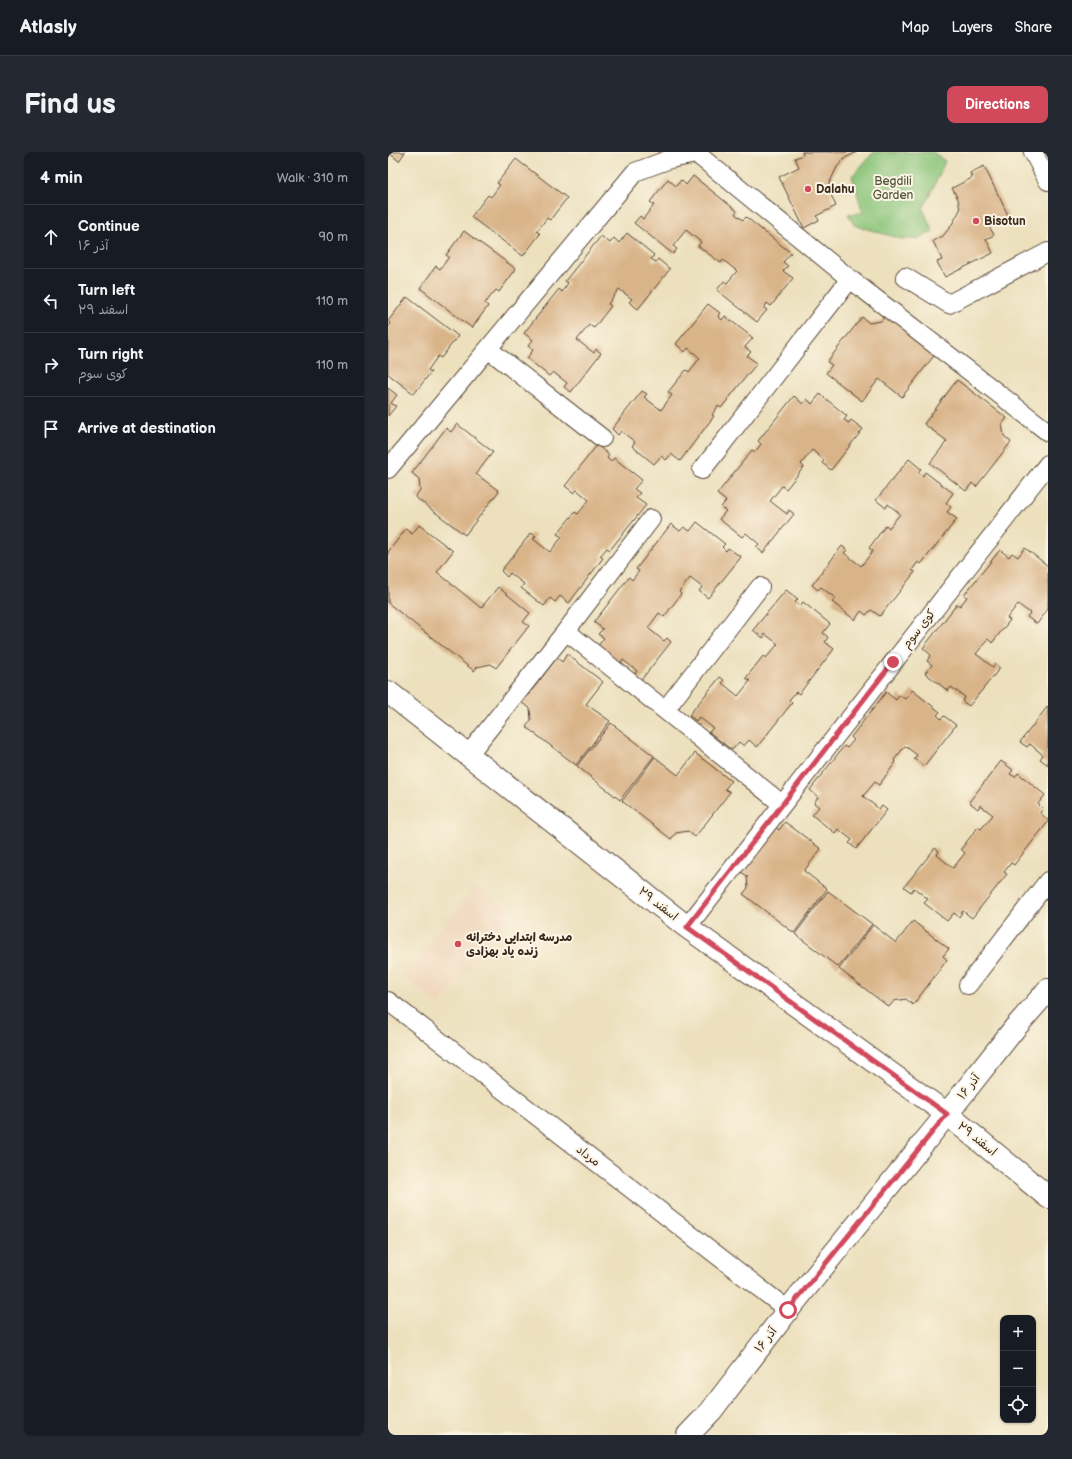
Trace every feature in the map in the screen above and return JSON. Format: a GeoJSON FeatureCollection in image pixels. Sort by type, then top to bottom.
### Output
{"type":"FeatureCollection","features":[{"type":"Feature","properties":{"kind":"main road","name":"۲۹ اسفند"},"geometry":{"type":"LineString","coordinates":[[388,692],[687,927],[947,1114],[1048,1197]]}},
{"type":"Feature","properties":{"kind":"main road","name":"۱۶ آذر"},"geometry":{"type":"LineString","coordinates":[[688,1435],[712,1411],[788,1310],[1014,1029],[1048,990]]}},
{"type":"Feature","properties":{"kind":"main road","name":"۱۶ آذر"},"geometry":{"type":"LineString","coordinates":[[704,1435],[712,1411]]}},
{"type":"Feature","properties":{"kind":"street"},"geometry":{"type":"LineString","coordinates":[[1033,152],[1048,181]]}},
{"type":"Feature","properties":{"kind":"street"},"geometry":{"type":"LineString","coordinates":[[388,469],[635,172],[670,159],[697,154],[850,279],[1048,432]]}},
{"type":"Feature","properties":{"kind":"street"},"geometry":{"type":"LineString","coordinates":[[906,277],[948,304],[1048,252]]}},
{"type":"Feature","properties":{"kind":"street"},"geometry":{"type":"LineString","coordinates":[[702,470],[850,279]]}},
{"type":"Feature","properties":{"kind":"street"},"geometry":{"type":"LineString","coordinates":[[488,349],[602,438]]}},
{"type":"Feature","properties":{"kind":"street","name":"کوی سوم"},"geometry":{"type":"LineString","coordinates":[[687,927],[1048,464]]}},
{"type":"Feature","properties":{"kind":"street"},"geometry":{"type":"LineString","coordinates":[[468,755],[651,520]]}},
{"type":"Feature","properties":{"kind":"street"},"geometry":{"type":"LineString","coordinates":[[665,710],[760,587]]}},
{"type":"Feature","properties":{"kind":"street"},"geometry":{"type":"LineString","coordinates":[[566,631],[782,804]]}},
{"type":"Feature","properties":{"kind":"street"},"geometry":{"type":"LineString","coordinates":[[968,985],[1048,881]]}},
{"type":"Feature","properties":{"kind":"street","name":"مرداد"},"geometry":{"type":"LineString","coordinates":[[388,1001],[788,1310]]}},
{"type":"Feature","properties":{"kind":"shaded area","name":"مدرسه ابتدایی دخترانه زنده یاد بهزادی"},"geometry":{"type":"Polygon","coordinates":[[[475,887],[514,912],[439,1004],[402,977],[475,887]]]}},
{"type":"Feature","properties":{"kind":"green space","name":"Begdili Garden"},"geometry":{"type":"Polygon","coordinates":[[[874,152],[933,152],[945,161],[923,209],[933,232],[916,239],[901,239],[854,225],[848,214],[863,213],[852,176],[874,152]]]}},
{"type":"Feature","properties":{"kind":"building"},"geometry":{"type":"Polygon","coordinates":[[[388,152],[405,152],[399,161],[388,152]]]}},
{"type":"Feature","properties":{"kind":"building","name":"Dalahu"},"geometry":{"type":"Polygon","coordinates":[[[802,152],[857,152],[845,158],[837,167],[829,184],[831,195],[836,206],[816,216],[819,220],[804,228],[779,177],[799,167],[795,158],[803,155],[802,152]]]}},
{"type":"Feature","properties":{"kind":"building"},"geometry":{"type":"Polygon","coordinates":[[[516,159],[567,198],[550,220],[547,218],[537,231],[540,234],[523,256],[471,217],[488,195],[491,197],[500,185],[497,183],[516,159]]]}},
{"type":"Feature","properties":{"kind":"building","name":"Bisotun"},"geometry":{"type":"Polygon","coordinates":[[[984,166],[1009,217],[989,226],[994,235],[986,239],[993,253],[945,277],[937,262],[942,260],[933,241],[943,236],[951,226],[960,210],[958,199],[952,188],[972,178],[970,173],[984,166]]]}},
{"type":"Feature","properties":{"kind":"building"},"geometry":{"type":"Polygon","coordinates":[[[693,176],[737,211],[735,214],[743,220],[746,217],[791,253],[783,262],[788,266],[783,271],[793,278],[771,306],[767,303],[764,308],[767,310],[757,322],[717,290],[724,281],[727,283],[737,271],[723,260],[721,263],[698,246],[701,242],[686,230],[673,246],[677,249],[673,254],[634,223],[640,216],[643,219],[654,205],[650,202],[668,179],[676,186],[681,180],[686,185],[693,176]]]}},
{"type":"Feature","properties":{"kind":"building"},"geometry":{"type":"Polygon","coordinates":[[[464,231],[516,269],[499,292],[496,290],[485,303],[488,306],[472,328],[420,288],[436,266],[440,269],[449,257],[446,255],[464,231]]]}},
{"type":"Feature","properties":{"kind":"building"},"geometry":{"type":"Polygon","coordinates":[[[627,233],[654,255],[651,259],[656,262],[658,259],[670,269],[638,309],[629,302],[632,299],[619,289],[608,304],[611,306],[594,328],[589,325],[577,340],[594,353],[596,349],[601,353],[571,392],[564,387],[567,383],[553,372],[549,376],[527,358],[533,350],[528,346],[533,340],[524,333],[559,289],[562,292],[568,283],[565,281],[601,236],[610,243],[614,238],[619,243],[627,233]]]}},
{"type":"Feature","properties":{"kind":"building"},"geometry":{"type":"Polygon","coordinates":[[[407,297],[458,336],[441,358],[438,356],[428,370],[431,372],[414,394],[388,374],[388,327],[391,324],[388,321],[407,297]]]}},
{"type":"Feature","properties":{"kind":"building"},"geometry":{"type":"Polygon","coordinates":[[[708,304],[720,313],[718,316],[722,320],[725,316],[753,338],[745,347],[751,352],[747,356],[757,363],[721,408],[718,406],[712,415],[714,416],[680,461],[671,454],[666,460],[661,456],[654,464],[632,446],[635,442],[621,431],[618,435],[612,429],[642,391],[647,394],[644,397],[661,410],[672,395],[668,392],[686,370],[689,372],[700,358],[688,348],[685,352],[676,344],[708,304]]]}},
{"type":"Feature","properties":{"kind":"building"},"geometry":{"type":"Polygon","coordinates":[[[886,315],[936,353],[902,397],[879,379],[862,401],[826,373],[832,365],[827,362],[862,317],[869,323],[881,321],[886,315]]]}},
{"type":"Feature","properties":{"kind":"building"},"geometry":{"type":"Polygon","coordinates":[[[957,380],[1007,418],[1002,424],[1004,436],[1011,442],[976,487],[972,483],[966,491],[930,463],[947,441],[924,424],[957,380]]]}},
{"type":"Feature","properties":{"kind":"building"},"geometry":{"type":"Polygon","coordinates":[[[388,388],[397,395],[391,403],[396,406],[388,416],[388,388]]]}},
{"type":"Feature","properties":{"kind":"building"},"geometry":{"type":"Polygon","coordinates":[[[820,394],[847,416],[844,420],[849,423],[851,420],[863,429],[831,470],[822,463],[824,460],[812,450],[801,464],[804,467],[786,489],[782,486],[770,501],[787,514],[789,510],[794,514],[763,553],[756,547],[759,544],[746,533],[742,537],[719,519],[726,511],[721,507],[726,501],[717,494],[752,450],[755,452],[761,444],[758,441],[794,396],[803,404],[807,399],[812,404],[820,394]]]}},
{"type":"Feature","properties":{"kind":"building"},"geometry":{"type":"Polygon","coordinates":[[[457,424],[493,452],[476,474],[499,491],[465,535],[415,497],[420,490],[419,479],[412,473],[446,428],[451,432],[457,424]]]}},
{"type":"Feature","properties":{"kind":"building"},"geometry":{"type":"Polygon","coordinates":[[[597,445],[609,455],[607,458],[611,462],[614,458],[642,480],[634,489],[640,493],[636,498],[646,505],[610,550],[607,548],[600,556],[603,558],[569,603],[560,596],[555,602],[550,598],[544,606],[521,588],[524,584],[510,573],[507,577],[501,571],[531,533],[536,536],[533,539],[550,552],[562,537],[557,534],[575,512],[578,514],[589,500],[577,490],[574,493],[565,486],[597,445]]]}},
{"type":"Feature","properties":{"kind":"building"},"geometry":{"type":"Polygon","coordinates":[[[909,459],[921,469],[918,472],[923,476],[925,472],[953,493],[946,503],[951,507],[947,512],[957,519],[921,564],[918,562],[912,570],[915,572],[880,616],[871,610],[866,615],[861,611],[855,620],[832,602],[835,598],[821,587],[818,590],[812,585],[842,546],[847,550],[844,553],[861,566],[873,551],[869,548],[886,525],[889,528],[900,514],[888,504],[886,508],[876,500],[909,459]]]}},
{"type":"Feature","properties":{"kind":"building"},"geometry":{"type":"Polygon","coordinates":[[[697,522],[725,544],[722,547],[726,551],[728,548],[741,557],[708,598],[699,591],[702,587],[690,578],[679,592],[681,594],[664,617],[659,613],[648,628],[664,641],[667,638],[671,642],[641,680],[634,675],[637,671],[623,660],[620,665],[597,647],[604,638],[598,634],[603,629],[594,622],[629,577],[632,580],[639,571],[636,569],[671,524],[680,531],[684,527],[690,531],[697,522]]]}},
{"type":"Feature","properties":{"kind":"building"},"geometry":{"type":"Polygon","coordinates":[[[419,525],[453,551],[437,572],[481,608],[498,587],[530,613],[523,622],[529,626],[496,668],[491,664],[477,667],[474,671],[388,603],[388,552],[406,529],[412,534],[419,525]]]}},
{"type":"Feature","properties":{"kind":"building"},"geometry":{"type":"Polygon","coordinates":[[[1025,548],[1048,566],[1048,609],[1037,624],[1027,617],[1030,613],[1018,604],[1007,618],[1010,620],[992,643],[988,639],[976,654],[993,667],[995,664],[1000,668],[969,706],[962,701],[965,697],[951,687],[948,691],[925,673],[932,665],[927,661],[931,655],[923,648],[957,604],[960,606],[967,597],[964,595],[1000,550],[1009,557],[1012,553],[1018,557],[1025,548]]]}},
{"type":"Feature","properties":{"kind":"building"},"geometry":{"type":"Polygon","coordinates":[[[786,590],[798,599],[795,602],[800,606],[803,602],[830,624],[823,633],[828,637],[825,642],[834,649],[799,694],[796,692],[789,700],[792,703],[757,747],[749,740],[744,746],[739,742],[732,750],[709,732],[713,728],[699,717],[696,721],[689,715],[720,677],[724,680],[722,683],[738,696],[750,681],[746,678],[763,656],[766,658],[778,644],[765,634],[763,638],[753,630],[786,590]]]}},
{"type":"Feature","properties":{"kind":"building"},"geometry":{"type":"Polygon","coordinates":[[[567,654],[603,682],[586,704],[610,721],[576,765],[526,727],[531,720],[530,708],[522,703],[557,658],[562,662],[567,654]]]}},
{"type":"Feature","properties":{"kind":"building"},"geometry":{"type":"Polygon","coordinates":[[[912,690],[940,712],[937,715],[941,719],[944,716],[956,725],[924,766],[914,759],[917,755],[905,746],[894,760],[896,762],[879,785],[875,782],[863,796],[879,809],[882,806],[887,810],[856,849],[849,843],[852,840],[838,829],[835,833],[812,815],[819,807],[814,803],[818,797],[810,790],[844,746],[847,748],[854,740],[851,737],[886,692],[896,700],[899,695],[905,699],[912,690]]]}},
{"type":"Feature","properties":{"kind":"building"},"geometry":{"type":"Polygon","coordinates":[[[1048,706],[1048,765],[1040,759],[1043,755],[1030,744],[1027,747],[1020,742],[1048,706]]]}},
{"type":"Feature","properties":{"kind":"building"},"geometry":{"type":"Polygon","coordinates":[[[611,723],[654,756],[620,800],[577,766],[611,723]]]}},
{"type":"Feature","properties":{"kind":"building"},"geometry":{"type":"Polygon","coordinates":[[[695,753],[731,781],[725,789],[730,792],[695,837],[688,831],[676,833],[671,839],[622,801],[655,757],[678,775],[695,753]]]}},
{"type":"Feature","properties":{"kind":"building"},"geometry":{"type":"Polygon","coordinates":[[[1001,761],[1013,770],[1010,774],[1015,777],[1018,773],[1045,795],[1038,804],[1043,809],[1040,813],[1048,820],[1048,822],[1014,865],[1011,863],[1004,872],[1007,874],[972,918],[963,911],[959,917],[954,913],[947,921],[924,903],[928,899],[914,888],[911,892],[904,887],[935,848],[939,851],[937,855],[953,868],[965,853],[961,849],[978,827],[981,829],[993,815],[980,805],[978,809],[969,802],[1001,761]]]}},
{"type":"Feature","properties":{"kind":"building"},"geometry":{"type":"Polygon","coordinates":[[[785,822],[821,849],[804,871],[827,889],[794,933],[743,894],[748,888],[747,876],[740,871],[774,826],[779,830],[785,822]]]}},
{"type":"Feature","properties":{"kind":"building"},"geometry":{"type":"Polygon","coordinates":[[[828,891],[872,924],[838,967],[795,934],[828,891]]]}},
{"type":"Feature","properties":{"kind":"building"},"geometry":{"type":"Polygon","coordinates":[[[913,921],[949,949],[943,956],[947,960],[913,1005],[906,999],[894,1001],[889,1007],[839,969],[873,925],[896,943],[913,921]]]}},
{"type":"Feature","properties":{"kind":"place","name":"Dalahu"},"geometry":{"type":"Point","coordinates":[808,189]}},
{"type":"Feature","properties":{"kind":"place","name":"Bisotun"},"geometry":{"type":"Point","coordinates":[976,221]}},
{"type":"Feature","properties":{"kind":"place","name":"مدرسه ابتدایی دخترانه زنده یاد بهزادی"},"geometry":{"type":"Point","coordinates":[458,944]}},
{"type":"Feature","properties":{"kind":"route"},"geometry":{"type":"LineString","coordinates":[[788,1310],[947,1114],[687,927],[893,662]]}}]}
